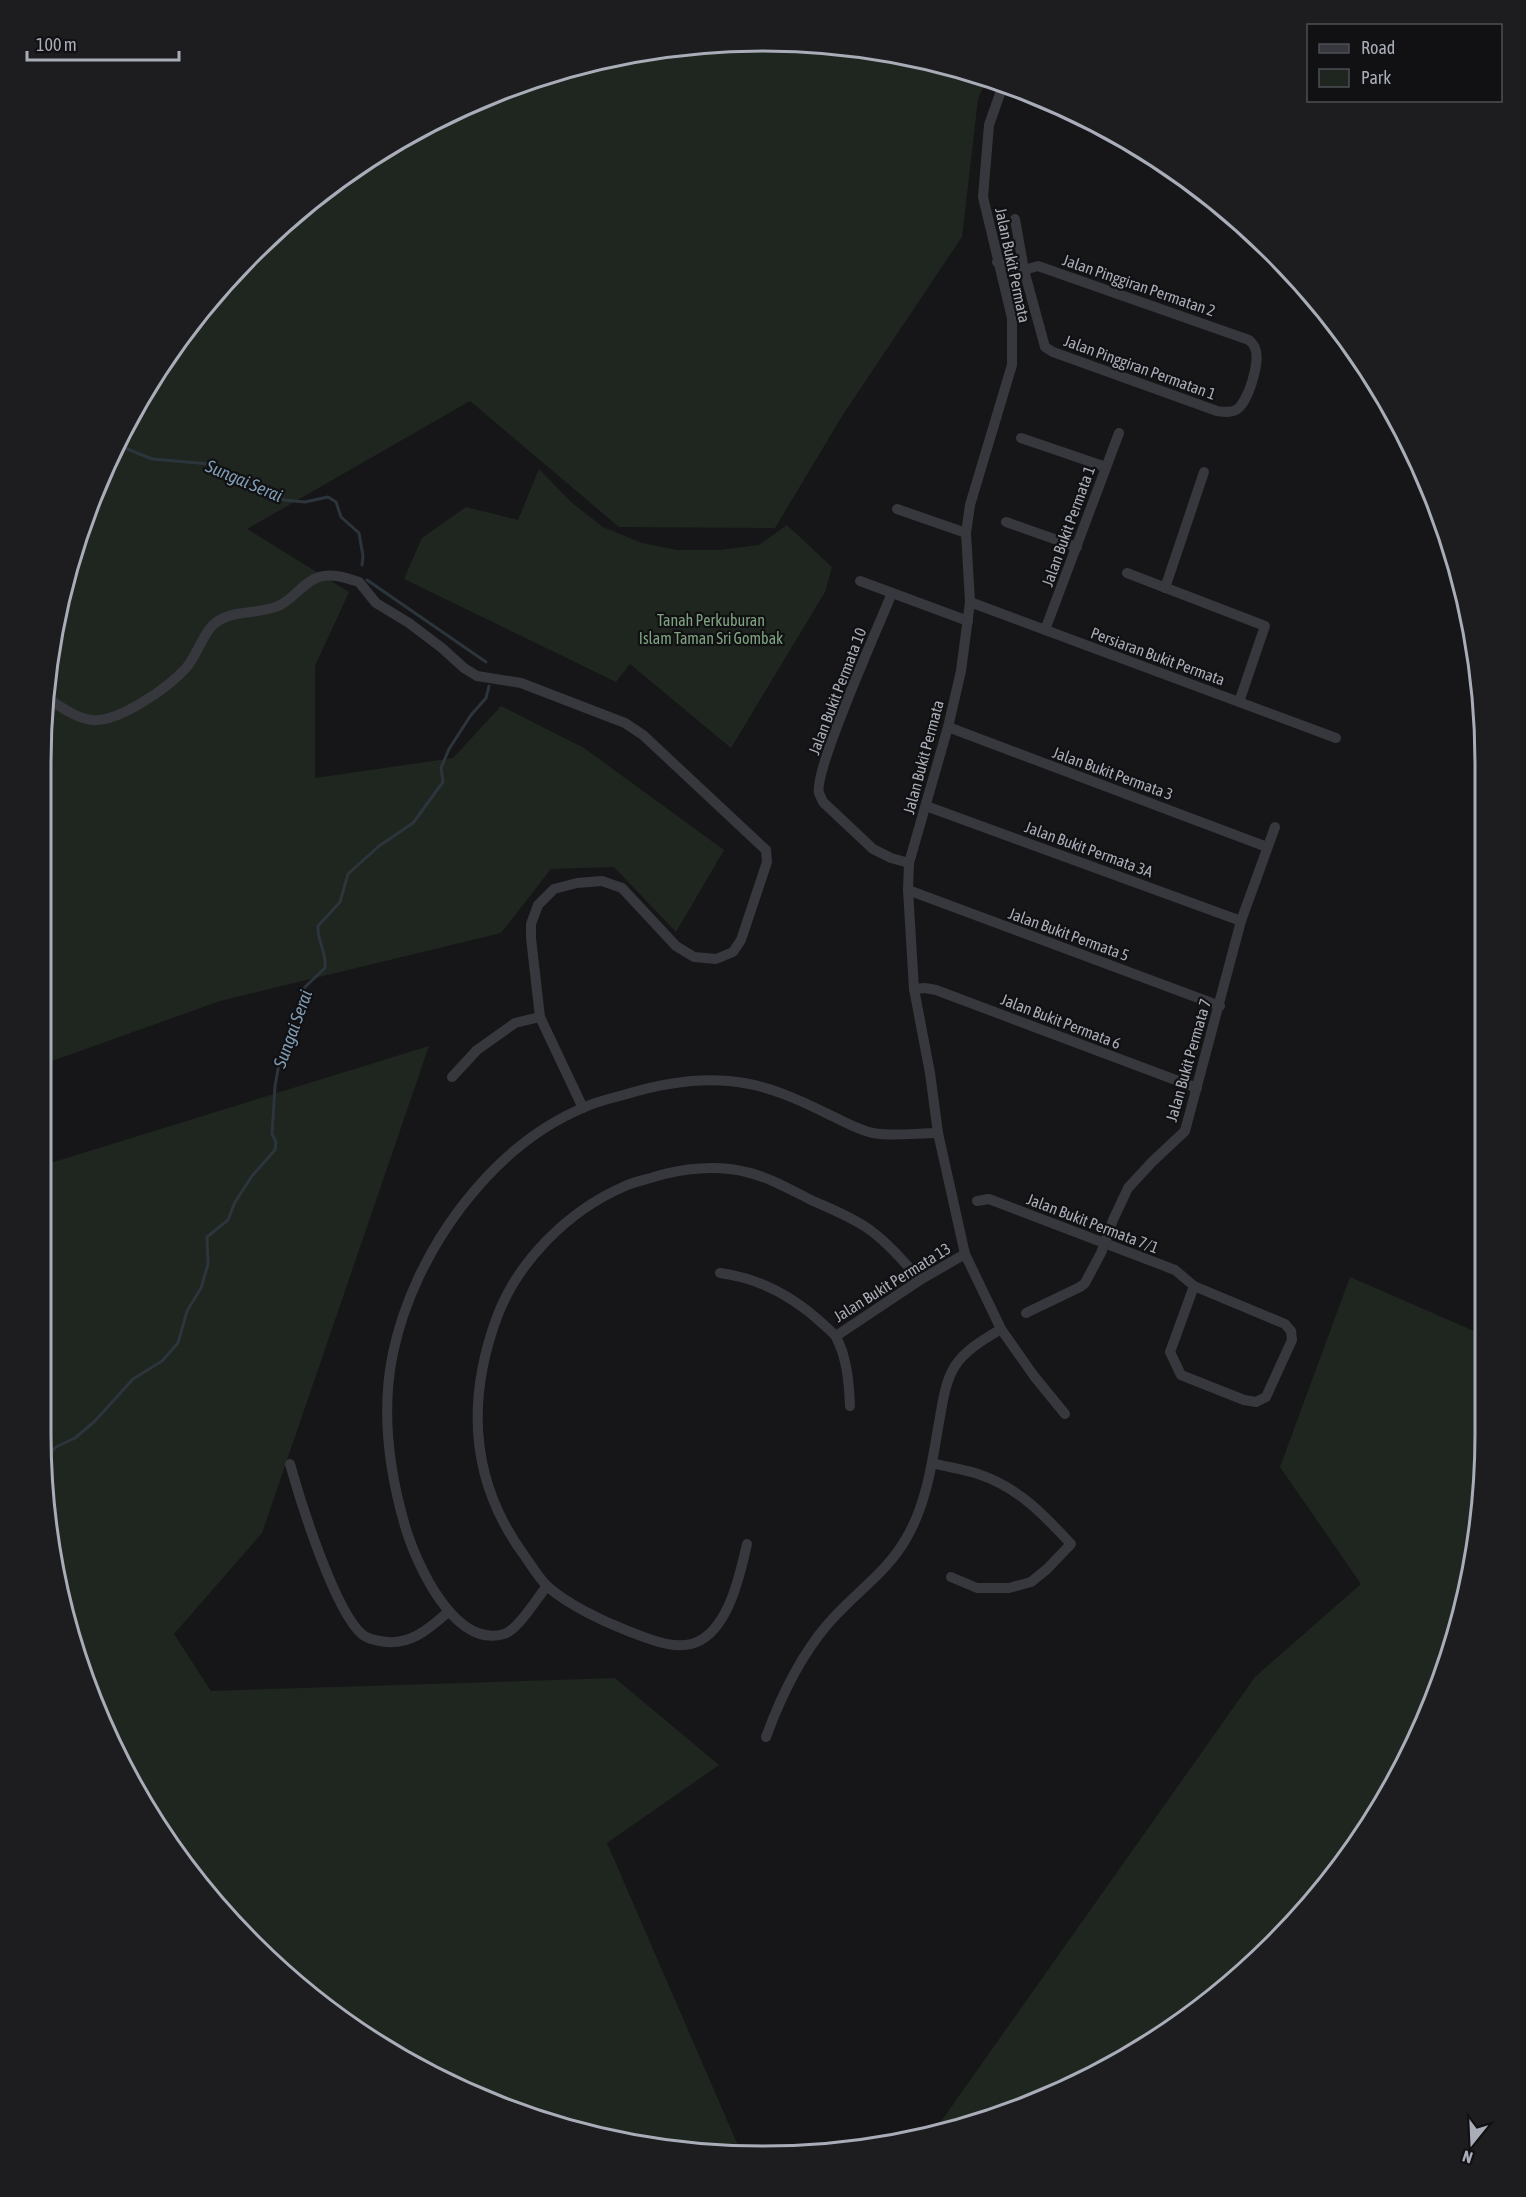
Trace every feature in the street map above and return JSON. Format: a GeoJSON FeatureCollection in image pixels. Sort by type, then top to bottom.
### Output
{"type":"FeatureCollection","features":[{"type":"Feature","properties":{"kind":"street","name":"Jalan Bukit Permata"},"geometry":{"type":"LineString","coordinates":[[1001,92],[989,125],[983,196],[1012,318],[1012,365],[970,506],[966,533],[970,602],[961,671],[948,728],[909,863],[908,890],[914,989],[930,1073],[938,1133],[965,1254],[1001,1329],[1034,1376],[1065,1414]]}},
{"type":"Feature","properties":{"kind":"street"},"geometry":{"type":"LineString","coordinates":[[1015,219],[1024,270]]}},
{"type":"Feature","properties":{"kind":"street","name":"Jalan Pinggiran Permatan 2"},"geometry":{"type":"LineString","coordinates":[[997,262],[1024,270],[1038,266],[1249,340],[1256,348],[1257,359],[1252,383],[1242,406],[1234,411]]}},
{"type":"Feature","properties":{"kind":"street","name":"Jalan Pinggiran Permatan 1"},"geometry":{"type":"LineString","coordinates":[[1024,270],[1045,347],[1053,352],[1217,411],[1234,411]]}},
{"type":"Feature","properties":{"kind":"street","name":"Jalan Bukit Permata 1"},"geometry":{"type":"LineString","coordinates":[[1045,630],[1119,434]]}},
{"type":"Feature","properties":{"kind":"street"},"geometry":{"type":"LineString","coordinates":[[1021,438],[1106,467]]}},
{"type":"Feature","properties":{"kind":"street"},"geometry":{"type":"LineString","coordinates":[[1165,588],[1204,472]]}},
{"type":"Feature","properties":{"kind":"street"},"geometry":{"type":"LineString","coordinates":[[897,509],[966,533]]}},
{"type":"Feature","properties":{"kind":"street"},"geometry":{"type":"LineString","coordinates":[[1006,522],[1077,547]]}},
{"type":"Feature","properties":{"kind":"street"},"geometry":{"type":"LineString","coordinates":[[1127,573],[1265,626],[1239,702]]}},
{"type":"Feature","properties":{"kind":"street"},"geometry":{"type":"LineString","coordinates":[[54,703],[72,714],[92,720],[111,718],[142,703],[186,668],[213,625],[231,616],[280,606],[307,583],[319,577],[332,576],[359,582],[376,603],[409,622],[464,668],[477,676],[521,683],[625,723],[664,752],[766,850],[767,862],[741,940],[733,952],[716,959],[694,957],[676,946],[622,888],[602,881],[577,883],[554,889],[538,905],[531,924],[540,1017],[584,1107]]}},
{"type":"Feature","properties":{"kind":"street"},"geometry":{"type":"LineString","coordinates":[[860,581],[968,621]]}},
{"type":"Feature","properties":{"kind":"street","name":"Jalan Bukit Permata 10"},"geometry":{"type":"LineString","coordinates":[[892,593],[833,736],[818,793],[823,802],[873,849],[891,858],[909,863]]}},
{"type":"Feature","properties":{"kind":"street","name":"Persiaran Bukit Permata"},"geometry":{"type":"LineString","coordinates":[[970,602],[1336,738]]}},
{"type":"Feature","properties":{"kind":"street","name":"Jalan Bukit Permata 3"},"geometry":{"type":"LineString","coordinates":[[948,728],[1267,847]]}},
{"type":"Feature","properties":{"kind":"street","name":"Jalan Bukit Permata 3A"},"geometry":{"type":"LineString","coordinates":[[926,806],[1241,921]]}},
{"type":"Feature","properties":{"kind":"street","name":"Jalan Bukit Permata 7"},"geometry":{"type":"LineString","coordinates":[[1026,1313],[1086,1283],[1128,1188],[1185,1131],[1241,921],[1275,827]]}},
{"type":"Feature","properties":{"kind":"street","name":"Jalan Bukit Permata 5"},"geometry":{"type":"LineString","coordinates":[[908,890],[1220,1006]]}},
{"type":"Feature","properties":{"kind":"street","name":"Jalan Bukit Permata 6"},"geometry":{"type":"LineString","coordinates":[[914,989],[925,987],[936,990],[1197,1088]]}},
{"type":"Feature","properties":{"kind":"street"},"geometry":{"type":"LineString","coordinates":[[452,1077],[477,1050],[515,1023],[540,1017]]}},
{"type":"Feature","properties":{"kind":"street"},"geometry":{"type":"LineString","coordinates":[[547,1586],[513,1629],[503,1635],[487,1635],[461,1624],[448,1612],[420,1563],[406,1529],[397,1495],[389,1448],[389,1386],[393,1355],[410,1294],[426,1262],[465,1200],[520,1147],[553,1124],[584,1107],[659,1084],[730,1081],[780,1092],[872,1133],[938,1133]]}},
{"type":"Feature","properties":{"kind":"street"},"geometry":{"type":"LineString","coordinates":[[747,1544],[725,1614],[700,1641],[677,1646],[645,1638],[614,1626],[547,1586],[510,1536],[487,1485],[478,1438],[478,1394],[483,1356],[504,1299],[524,1268],[544,1244],[582,1209],[624,1186],[677,1170],[707,1169],[747,1172],[852,1218],[887,1244],[920,1280]]}},
{"type":"Feature","properties":{"kind":"street","name":"Jalan Bukit Permata 7/1"},"geometry":{"type":"LineString","coordinates":[[977,1201],[989,1199],[1175,1270],[1194,1286],[1285,1324],[1291,1331],[1292,1340],[1266,1396],[1256,1402],[1244,1400],[1181,1375],[1170,1352],[1194,1286]]}},
{"type":"Feature","properties":{"kind":"street","name":"Jalan Bukit Permata 13"},"geometry":{"type":"LineString","coordinates":[[836,1336],[920,1280],[965,1254]]}},
{"type":"Feature","properties":{"kind":"street"},"geometry":{"type":"LineString","coordinates":[[720,1273],[743,1276],[780,1292],[816,1317],[836,1336],[848,1377],[850,1406]]}},
{"type":"Feature","properties":{"kind":"street"},"geometry":{"type":"LineString","coordinates":[[766,1737],[778,1703],[810,1647],[828,1624],[888,1565],[907,1538],[932,1463],[946,1388],[955,1366],[973,1347],[1001,1329]]}},
{"type":"Feature","properties":{"kind":"street"},"geometry":{"type":"LineString","coordinates":[[932,1463],[978,1474],[1007,1486],[1038,1508],[1071,1544],[1031,1582],[1008,1588],[977,1588],[951,1577]]}},
{"type":"Feature","properties":{"kind":"street"},"geometry":{"type":"LineString","coordinates":[[290,1464],[296,1487],[334,1589],[352,1623],[364,1636],[392,1643],[410,1640],[428,1630],[448,1612]]}},
{"type":"Feature","properties":{"kind":"green space"},"geometry":{"type":"Polygon","coordinates":[[[763,51],[856,57],[947,75],[984,86],[978,99],[962,237],[844,413],[775,528],[619,527],[470,401],[247,529],[349,592],[315,666],[315,778],[453,758],[501,706],[584,748],[724,850],[676,932],[614,867],[551,869],[501,933],[220,1001],[51,1061],[53,716],[57,670],[75,579],[105,491],[146,407],[171,367],[228,294],[294,228],[330,198],[407,146],[491,105],[579,75],[670,57],[763,51]]]}},
{"type":"Feature","properties":{"kind":"green space","name":"Tanah Perkuburan Islam Taman Sri Gombak"},"geometry":{"type":"Polygon","coordinates":[[[539,469],[571,502],[603,527],[642,543],[677,550],[719,550],[759,545],[787,525],[832,567],[825,592],[731,748],[630,664],[616,682],[404,579],[422,538],[466,507],[518,520],[539,469]]]}},
{"type":"Feature","properties":{"kind":"green space"},"geometry":{"type":"Polygon","coordinates":[[[429,1046],[262,1533],[174,1634],[211,1691],[615,1678],[719,1765],[607,1843],[738,2145],[670,2140],[579,2122],[491,2092],[407,2051],[367,2026],[294,1969],[228,1903],[171,1830],[124,1749],[105,1706],[75,1618],[65,1573],[57,1527],[51,1434],[51,1163],[429,1046]]]}},
{"type":"Feature","properties":{"kind":"green space"},"geometry":{"type":"Polygon","coordinates":[[[1350,1277],[1475,1332],[1473,1481],[1469,1527],[1461,1573],[1451,1618],[1437,1663],[1402,1749],[1355,1830],[1328,1867],[1266,1937],[1196,1999],[1159,2026],[1078,2073],[992,2108],[935,2125],[942,2120],[1255,1677],[1361,1584],[1280,1467],[1350,1277]]]}},
{"type":"Feature","properties":{"kind":"waterway","name":"Sungai Serai"},"geometry":{"type":"LineString","coordinates":[[124,448],[152,459],[210,464],[284,500],[305,502],[328,497],[336,502],[341,517],[359,533],[363,556],[362,565]]}},
{"type":"Feature","properties":{"kind":"waterway","name":"Sungai Serai"},"geometry":{"type":"LineString","coordinates":[[367,580],[486,662]]}},
{"type":"Feature","properties":{"kind":"waterway","name":"Sungai Serai"},"geometry":{"type":"LineString","coordinates":[[52,1452],[56,1447],[75,1438],[95,1421],[133,1379],[162,1361],[178,1343],[187,1311],[201,1288],[208,1264],[207,1237],[228,1220],[235,1202],[252,1176],[275,1150],[276,1142],[272,1134],[275,1086],[280,1058],[305,987],[325,968],[325,957],[318,926],[340,902],[348,874],[379,846],[413,823],[443,782],[441,768],[449,749],[471,715],[486,698],[489,686]]}}]}
